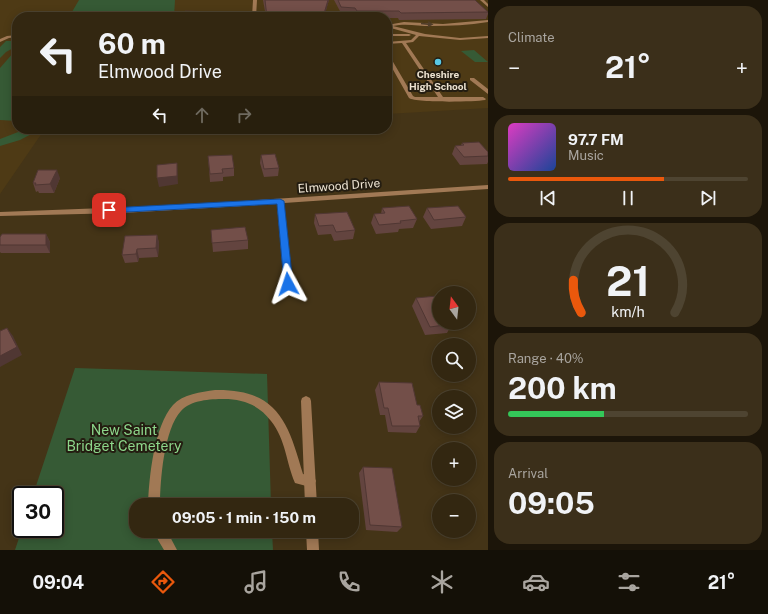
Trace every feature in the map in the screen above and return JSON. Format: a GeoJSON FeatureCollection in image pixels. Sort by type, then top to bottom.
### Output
{"type":"FeatureCollection","features":[{"type":"Feature","properties":{"kind":"street"},"geometry":{"type":"LineString","coordinates":[[254,12],[255,0]]}},
{"type":"Feature","properties":{"kind":"street"},"geometry":{"type":"LineString","coordinates":[[482,0],[488,6]]}},
{"type":"Feature","properties":{"kind":"street"},"geometry":{"type":"LineString","coordinates":[[392,25],[398,23],[418,23],[426,25],[464,24],[488,21]]}},
{"type":"Feature","properties":{"kind":"street"},"geometry":{"type":"LineString","coordinates":[[392,27],[427,36]]}},
{"type":"Feature","properties":{"kind":"street"},"geometry":{"type":"LineString","coordinates":[[392,35],[418,35],[460,39],[488,37]]}},
{"type":"Feature","properties":{"kind":"street"},"geometry":{"type":"LineString","coordinates":[[392,43],[412,41],[418,35]]}},
{"type":"Feature","properties":{"kind":"street"},"geometry":{"type":"LineString","coordinates":[[0,42],[8,37],[12,37]]}},
{"type":"Feature","properties":{"kind":"street"},"geometry":{"type":"LineString","coordinates":[[403,42],[442,100]]}},
{"type":"Feature","properties":{"kind":"street"},"geometry":{"type":"LineString","coordinates":[[392,64],[411,97],[420,100],[484,99]]}},
{"type":"Feature","properties":{"kind":"street"},"geometry":{"type":"LineString","coordinates":[[472,80],[488,92]]}},
{"type":"Feature","properties":{"kind":"street","name":"Elmwood Drive"},"geometry":{"type":"LineString","coordinates":[[0,214],[63,213],[280,201],[488,187]]}},
{"type":"Feature","properties":{"kind":"street"},"geometry":{"type":"LineString","coordinates":[[280,201],[288,284]]}},
{"type":"Feature","properties":{"kind":"street"},"geometry":{"type":"LineString","coordinates":[[154,498],[156,470],[168,424],[178,408],[194,399],[209,395],[228,394],[244,396],[257,401],[276,420],[284,431],[299,480],[310,481]]}},
{"type":"Feature","properties":{"kind":"street"},"geometry":{"type":"LineString","coordinates":[[306,401],[311,498]]}},
{"type":"Feature","properties":{"kind":"street"},"geometry":{"type":"LineString","coordinates":[[163,538],[171,550]]}},
{"type":"Feature","properties":{"kind":"street"},"geometry":{"type":"LineString","coordinates":[[312,538],[313,550]]}},
{"type":"Feature","properties":{"kind":"shaded area","name":"Cheshire High School"},"geometry":{"type":"Polygon","coordinates":[[[0,0],[488,0],[488,108],[392,114],[392,12],[12,12],[12,134],[41,134],[0,194],[0,0]]]}},
{"type":"Feature","properties":{"kind":"green space"},"geometry":{"type":"Polygon","coordinates":[[[79,0],[175,0],[174,12],[72,12],[79,0]]]}},
{"type":"Feature","properties":{"kind":"green space"},"geometry":{"type":"Polygon","coordinates":[[[6,41],[12,41],[12,49],[0,58],[0,47],[6,41]]]}},
{"type":"Feature","properties":{"kind":"green space"},"geometry":{"type":"Polygon","coordinates":[[[474,50],[488,62],[475,62],[461,51],[474,50]]]}},
{"type":"Feature","properties":{"kind":"green space"},"geometry":{"type":"Polygon","coordinates":[[[12,54],[12,121],[0,120],[0,68],[12,54]]]}},
{"type":"Feature","properties":{"kind":"green space"},"geometry":{"type":"Polygon","coordinates":[[[13,134],[31,134],[20,140],[0,146],[0,139],[13,134]]]}},
{"type":"Feature","properties":{"kind":"green space","name":"New Saint Bridget Cemetery"},"geometry":{"type":"Polygon","coordinates":[[[75,368],[267,374],[271,498],[129,498],[129,538],[272,538],[273,550],[15,550],[19,538],[64,538],[64,486],[36,486],[75,368]]]}},
{"type":"Feature","properties":{"kind":"building"},"geometry":{"type":"Polygon","coordinates":[[[265,0],[328,0],[324,12],[266,12],[265,0]]]}},
{"type":"Feature","properties":{"kind":"building"},"geometry":{"type":"Polygon","coordinates":[[[338,0],[475,0],[488,12],[401,13],[399,11],[357,11],[355,8],[341,7],[338,0]]]}},
{"type":"Feature","properties":{"kind":"building"},"geometry":{"type":"Polygon","coordinates":[[[185,11],[216,12],[184,12],[185,11]]]}},
{"type":"Feature","properties":{"kind":"building"},"geometry":{"type":"Polygon","coordinates":[[[479,142],[488,152],[488,156],[464,157],[455,146],[464,145],[462,143],[479,142]]]}},
{"type":"Feature","properties":{"kind":"building"},"geometry":{"type":"Polygon","coordinates":[[[275,154],[279,168],[264,169],[261,155],[275,154]]]}},
{"type":"Feature","properties":{"kind":"building"},"geometry":{"type":"Polygon","coordinates":[[[232,155],[234,168],[222,169],[223,173],[210,174],[208,156],[232,155]]]}},
{"type":"Feature","properties":{"kind":"building"},"geometry":{"type":"Polygon","coordinates":[[[177,163],[177,176],[157,178],[157,165],[177,163]]]}},
{"type":"Feature","properties":{"kind":"building"},"geometry":{"type":"Polygon","coordinates":[[[38,170],[57,170],[50,184],[35,185],[36,183],[33,183],[38,170]]]}},
{"type":"Feature","properties":{"kind":"building"},"geometry":{"type":"Polygon","coordinates":[[[409,206],[417,219],[400,221],[401,223],[379,225],[374,214],[385,213],[382,208],[409,206]]]}},
{"type":"Feature","properties":{"kind":"building"},"geometry":{"type":"Polygon","coordinates":[[[458,206],[466,217],[434,220],[427,208],[458,206]]]}},
{"type":"Feature","properties":{"kind":"building"},"geometry":{"type":"Polygon","coordinates":[[[347,212],[355,230],[336,232],[333,225],[319,226],[315,214],[347,212]]]}},
{"type":"Feature","properties":{"kind":"building"},"geometry":{"type":"Polygon","coordinates":[[[245,227],[248,240],[212,243],[211,230],[245,227]]]}},
{"type":"Feature","properties":{"kind":"building"},"geometry":{"type":"Polygon","coordinates":[[[2,234],[46,234],[46,245],[0,245],[0,237],[2,234]]]}},
{"type":"Feature","properties":{"kind":"building"},"geometry":{"type":"Polygon","coordinates":[[[157,235],[156,248],[137,249],[136,254],[122,255],[125,236],[157,235]]]}},
{"type":"Feature","properties":{"kind":"building"},"geometry":{"type":"Polygon","coordinates":[[[432,296],[432,327],[430,327],[416,298],[432,296]]]}},
{"type":"Feature","properties":{"kind":"building"},"geometry":{"type":"Polygon","coordinates":[[[7,328],[17,347],[0,356],[0,331],[7,328]]]}},
{"type":"Feature","properties":{"kind":"building"},"geometry":{"type":"Polygon","coordinates":[[[379,382],[412,383],[417,405],[420,405],[423,416],[418,416],[420,426],[392,426],[388,408],[384,408],[379,382]]]}},
{"type":"Feature","properties":{"kind":"building"},"geometry":{"type":"Polygon","coordinates":[[[363,467],[392,468],[402,527],[370,525],[363,467]]]}},
{"type":"Feature","properties":{"kind":"place","name":"Cheshire High School"},"geometry":{"type":"Point","coordinates":[438,62]}},
{"type":"Feature","properties":{"kind":"route"},"geometry":{"type":"LineString","coordinates":[[109,210],[280,201],[288,284]]}}]}
